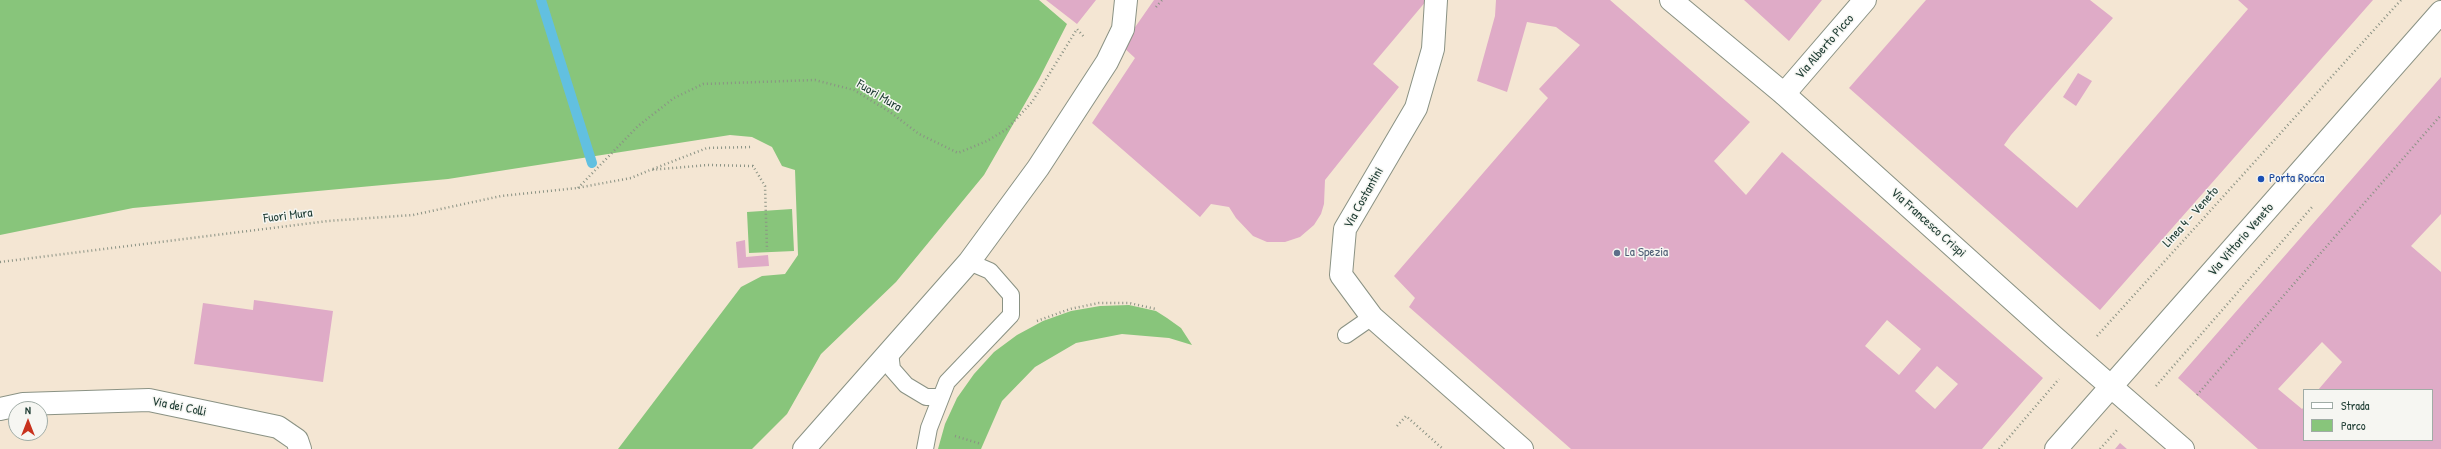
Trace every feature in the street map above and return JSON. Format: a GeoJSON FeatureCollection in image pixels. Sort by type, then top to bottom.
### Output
{"type":"FeatureCollection","features":[{"type":"Feature","properties":{"kind":"street"},"geometry":{"type":"LineString","coordinates":[[804,449],[969,262],[1038,168],[1106,62],[1123,29],[1126,0]]}},
{"type":"Feature","properties":{"kind":"street","name":"Via Costantini"},"geometry":{"type":"LineString","coordinates":[[1436,0],[1433,49],[1416,108],[1344,229],[1341,275],[1372,317],[1522,449]]}},
{"type":"Feature","properties":{"kind":"street","name":"Via Francesco Crispi"},"geometry":{"type":"LineString","coordinates":[[1671,0],[1784,94],[2182,449]]}},
{"type":"Feature","properties":{"kind":"street","name":"Via Alberto Picco"},"geometry":{"type":"LineString","coordinates":[[1784,94],[1866,0]]}},
{"type":"Feature","properties":{"kind":"street","name":"Via Vittorio Veneto"},"geometry":{"type":"LineString","coordinates":[[2056,449],[2441,12]]}},
{"type":"Feature","properties":{"kind":"street","name":"Via dei Colli"},"geometry":{"type":"LineString","coordinates":[[0,409],[23,404],[149,400],[278,427],[297,440],[300,449]]}},
{"type":"Feature","properties":{"kind":"lane"},"geometry":{"type":"LineString","coordinates":[[924,449],[929,428],[947,382],[1011,315],[1011,295],[990,271],[969,262]]}},
{"type":"Feature","properties":{"kind":"lane"},"geometry":{"type":"LineString","coordinates":[[1346,335],[1372,317]]}},
{"type":"Feature","properties":{"kind":"lane"},"geometry":{"type":"LineString","coordinates":[[890,352],[892,369],[906,385],[926,397],[941,397]]}},
{"type":"Feature","properties":{"kind":"path","name":"Linea 4 - Veneto"},"geometry":{"type":"LineString","coordinates":[[1999,449],[2078,357],[2401,0]]}},
{"type":"Feature","properties":{"kind":"path","name":"Fuori Mura"},"geometry":{"type":"LineString","coordinates":[[577,188],[638,126],[674,98],[703,84],[815,80],[847,88],[890,112],[919,134],[958,153],[987,141],[1008,128],[1032,102],[1077,30],[1106,62]]}},
{"type":"Feature","properties":{"kind":"path"},"geometry":{"type":"LineString","coordinates":[[2197,395],[2441,115]]}},
{"type":"Feature","properties":{"kind":"path"},"geometry":{"type":"LineString","coordinates":[[650,170],[674,159],[707,148],[752,147]]}},
{"type":"Feature","properties":{"kind":"path","name":"Fuori Mura"},"geometry":{"type":"LineString","coordinates":[[0,262],[328,220],[413,215],[501,196],[577,188],[631,178],[650,170],[708,165],[753,166],[765,186],[767,250]]}},
{"type":"Feature","properties":{"kind":"path"},"geometry":{"type":"LineString","coordinates":[[2100,449],[2315,203]]}},
{"type":"Feature","properties":{"kind":"path"},"geometry":{"type":"LineString","coordinates":[[1036,322],[1070,308],[1099,303],[1129,303],[1156,309]]}},
{"type":"Feature","properties":{"kind":"path"},"geometry":{"type":"LineString","coordinates":[[1397,426],[1406,416],[1443,449]]}},
{"type":"Feature","properties":{"kind":"green space"},"geometry":{"type":"Polygon","coordinates":[[[0,0],[1039,0],[1067,24],[1039,79],[984,175],[896,282],[821,354],[787,414],[752,449],[618,449],[741,287],[762,276],[785,274],[798,255],[795,170],[782,166],[772,147],[752,137],[730,135],[448,179],[133,208],[0,235],[0,0]]]}},
{"type":"Feature","properties":{"kind":"green space"},"geometry":{"type":"Polygon","coordinates":[[[792,209],[794,251],[749,253],[747,212],[792,209]]]}},
{"type":"Feature","properties":{"kind":"green space"},"geometry":{"type":"Polygon","coordinates":[[[1129,305],[1156,311],[1181,328],[1192,345],[1169,338],[1122,334],[1076,343],[1035,367],[1002,401],[981,449],[938,449],[945,424],[957,398],[974,374],[994,352],[1017,335],[1043,321],[1071,311],[1100,306],[1129,305]]]}},
{"type":"Feature","properties":{"kind":"building"},"geometry":{"type":"Polygon","coordinates":[[[1046,0],[1096,0],[1077,24],[1046,0]]]}},
{"type":"Feature","properties":{"kind":"building"},"geometry":{"type":"Polygon","coordinates":[[[1154,0],[1427,0],[1373,64],[1399,87],[1325,180],[1324,204],[1321,214],[1314,225],[1300,237],[1285,242],[1267,242],[1253,236],[1236,218],[1229,207],[1211,204],[1200,217],[1092,123],[1135,58],[1122,46],[1154,0]]]}},
{"type":"Feature","properties":{"kind":"building"},"geometry":{"type":"Polygon","coordinates":[[[1496,0],[1610,0],[1750,122],[1714,161],[1746,195],[1782,152],[2043,378],[1982,449],[1571,449],[1409,307],[1415,298],[1394,276],[1548,98],[1539,89],[1580,45],[1556,27],[1527,22],[1507,92],[1477,81],[1495,16],[1496,0]],[[1887,320],[1865,346],[1899,375],[1921,349],[1887,320]],[[1937,366],[1915,391],[1935,409],[1958,384],[1937,366]]]}},
{"type":"Feature","properties":{"kind":"building"},"geometry":{"type":"Polygon","coordinates":[[[1744,0],[1822,0],[1789,41],[1744,0]]]}},
{"type":"Feature","properties":{"kind":"building"},"geometry":{"type":"Polygon","coordinates":[[[1926,0],[2090,0],[2113,18],[2011,135],[2004,145],[2077,208],[2248,9],[2238,0],[2373,0],[2100,310],[1849,88],[1926,0]]]}},
{"type":"Feature","properties":{"kind":"building"},"geometry":{"type":"Polygon","coordinates":[[[2078,73],[2092,81],[2076,106],[2063,97],[2078,73]]]}},
{"type":"Feature","properties":{"kind":"building"},"geometry":{"type":"Polygon","coordinates":[[[2441,77],[2441,214],[2411,246],[2441,272],[2441,449],[2258,449],[2178,378],[2441,77]]]}},
{"type":"Feature","properties":{"kind":"building"},"geometry":{"type":"Polygon","coordinates":[[[745,240],[746,257],[768,255],[769,266],[738,268],[736,242],[745,240]]]}},
{"type":"Feature","properties":{"kind":"building"},"geometry":{"type":"Polygon","coordinates":[[[254,300],[333,311],[323,382],[194,364],[203,303],[253,310],[254,300]]]}},
{"type":"Feature","properties":{"kind":"building"},"geometry":{"type":"Polygon","coordinates":[[[2120,443],[2127,449],[2115,449],[2120,443]]]}},
{"type":"Feature","properties":{"kind":"waterway"},"geometry":{"type":"LineString","coordinates":[[541,0],[592,163]]}},
{"type":"Feature","properties":{"kind":"place","name":"Porta Rocca"},"geometry":{"type":"Point","coordinates":[2261,179]}},
{"type":"Feature","properties":{"kind":"place","name":"La Spezia"},"geometry":{"type":"Point","coordinates":[1617,253]}}]}
